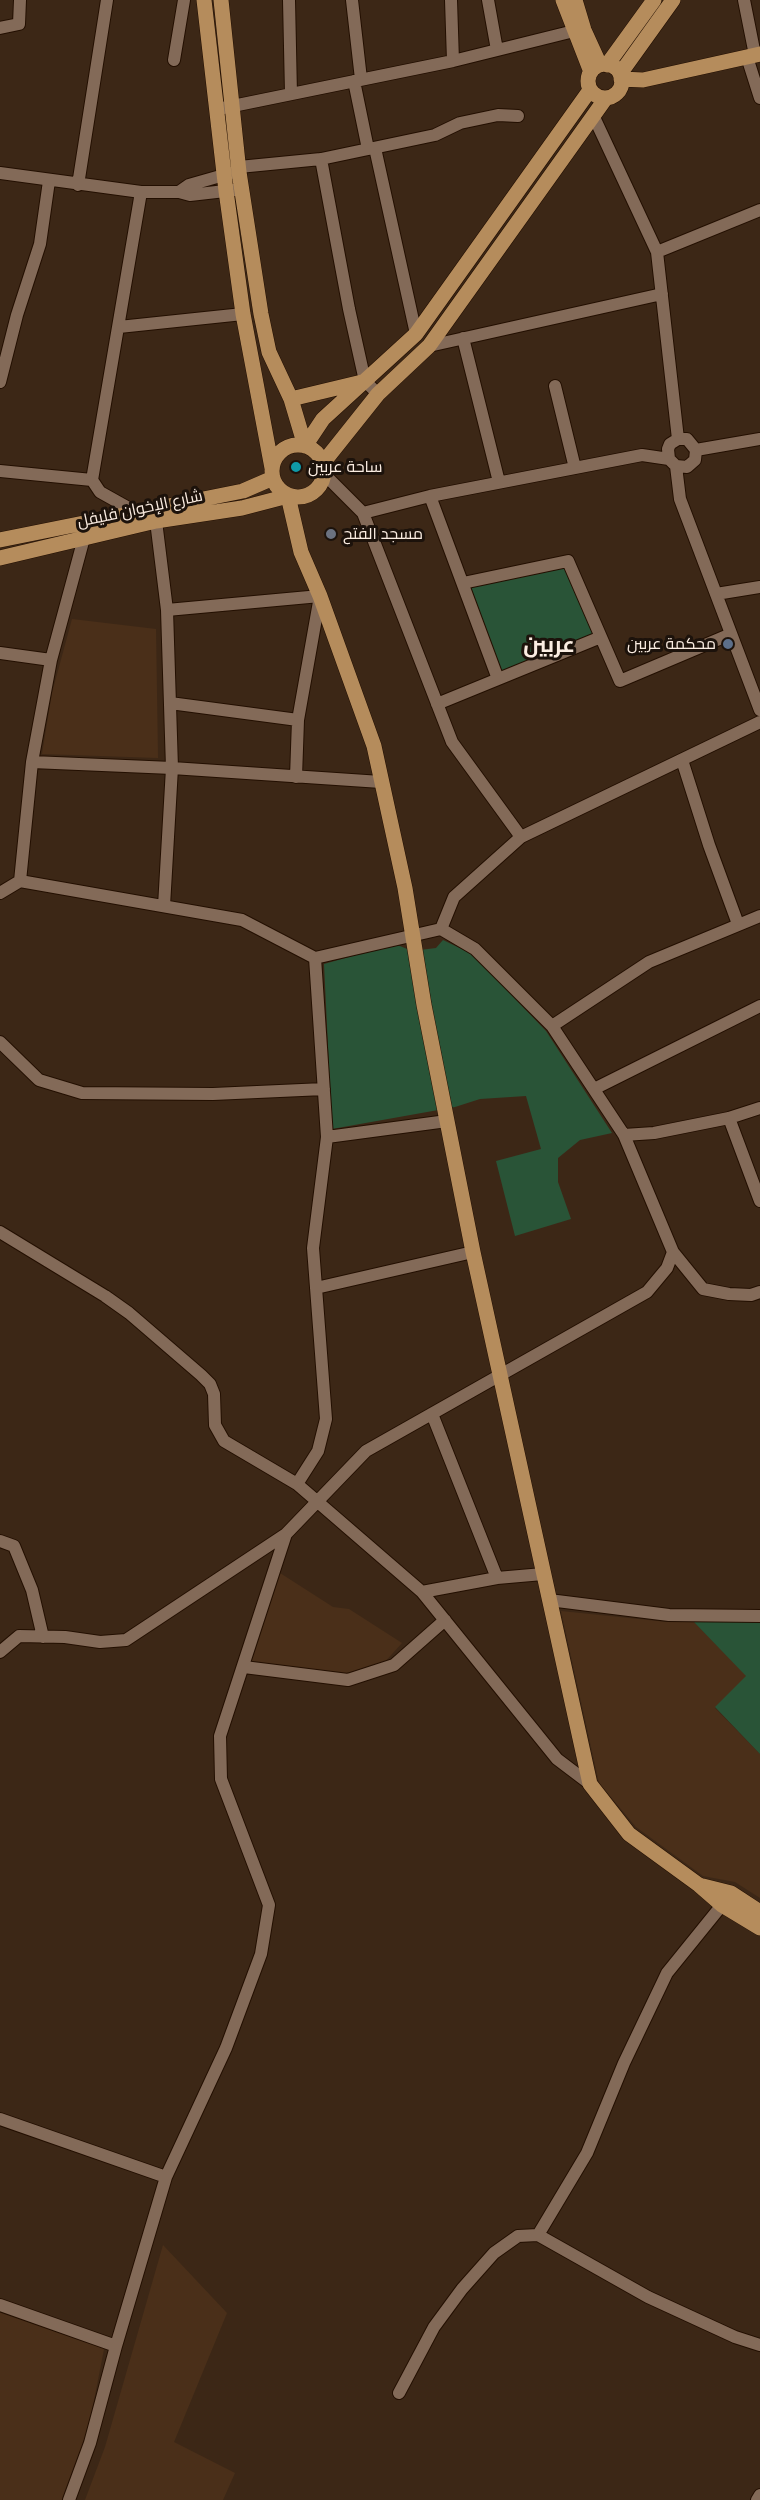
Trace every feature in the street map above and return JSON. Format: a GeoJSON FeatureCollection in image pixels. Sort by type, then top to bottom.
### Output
{"type":"FeatureCollection","features":[{"type":"Feature","properties":{"kind":"main road"},"geometry":{"type":"LineString","coordinates":[[204,0],[217,109],[234,171],[242,189],[254,273],[269,352],[291,399],[305,446]]}},
{"type":"Feature","properties":{"kind":"main road"},"geometry":{"type":"LineString","coordinates":[[221,0],[233,106],[234,171],[226,191],[243,314],[273,473],[280,489],[288,496],[302,552],[374,746],[405,888],[473,1252],[590,1785],[629,1834],[699,1885],[722,1905],[760,1929]]}},
{"type":"Feature","properties":{"kind":"main road"},"geometry":{"type":"LineString","coordinates":[[564,0],[574,31],[599,67]]}},
{"type":"Feature","properties":{"kind":"main road"},"geometry":{"type":"LineString","coordinates":[[575,0],[599,67]]}},
{"type":"Feature","properties":{"kind":"main road"},"geometry":{"type":"LineString","coordinates":[[606,98],[590,90],[588,78],[654,0]]}},
{"type":"Feature","properties":{"kind":"main road"},"geometry":{"type":"LineString","coordinates":[[288,496],[306,496],[315,491],[321,484],[324,468],[378,394],[429,346],[592,115],[606,98],[616,94],[620,77],[673,0]]}},
{"type":"Feature","properties":{"kind":"main road"},"geometry":{"type":"LineString","coordinates":[[599,67],[612,67],[620,77],[643,80],[754,56]]}},
{"type":"Feature","properties":{"kind":"main road"},"geometry":{"type":"LineString","coordinates":[[305,446],[323,419],[416,334],[590,90]]}},
{"type":"Feature","properties":{"kind":"main road"},"geometry":{"type":"LineString","coordinates":[[291,399],[365,381]]}},
{"type":"Feature","properties":{"kind":"main road"},"geometry":{"type":"LineString","coordinates":[[273,473],[276,458],[282,450],[291,446],[305,446],[313,450],[324,468]]}},
{"type":"Feature","properties":{"kind":"main road","name":"شارع الإخوان فليفل"},"geometry":{"type":"LineString","coordinates":[[0,540],[134,511],[243,491],[273,473]]}},
{"type":"Feature","properties":{"kind":"main road","name":"شارع الإخوان فليفل"},"geometry":{"type":"LineString","coordinates":[[0,558],[156,521],[242,508],[288,496]]}},
{"type":"Feature","properties":{"kind":"main road"},"geometry":{"type":"LineString","coordinates":[[699,1885],[730,1893],[760,1912]]}},
{"type":"Feature","properties":{"kind":"street"},"geometry":{"type":"LineString","coordinates":[[0,28],[19,24],[20,0]]}},
{"type":"Feature","properties":{"kind":"street"},"geometry":{"type":"LineString","coordinates":[[78,185],[107,0]]}},
{"type":"Feature","properties":{"kind":"street"},"geometry":{"type":"LineString","coordinates":[[174,60],[184,0]]}},
{"type":"Feature","properties":{"kind":"street"},"geometry":{"type":"LineString","coordinates":[[290,0],[291,94]]}},
{"type":"Feature","properties":{"kind":"street"},"geometry":{"type":"LineString","coordinates":[[352,0],[358,80],[371,148],[416,334]]}},
{"type":"Feature","properties":{"kind":"street"},"geometry":{"type":"LineString","coordinates":[[451,0],[453,60]]}},
{"type":"Feature","properties":{"kind":"street"},"geometry":{"type":"LineString","coordinates":[[488,0],[496,50]]}},
{"type":"Feature","properties":{"kind":"street"},"geometry":{"type":"LineString","coordinates":[[744,0],[760,98]]}},
{"type":"Feature","properties":{"kind":"street"},"geometry":{"type":"LineString","coordinates":[[217,109],[453,60],[574,31]]}},
{"type":"Feature","properties":{"kind":"street"},"geometry":{"type":"LineString","coordinates":[[179,192],[189,185],[234,171],[321,159],[435,135],[460,123],[498,115],[518,116]]}},
{"type":"Feature","properties":{"kind":"street"},"geometry":{"type":"LineString","coordinates":[[592,115],[657,252],[678,439]]}},
{"type":"Feature","properties":{"kind":"street"},"geometry":{"type":"LineString","coordinates":[[321,159],[365,381],[378,394]]}},
{"type":"Feature","properties":{"kind":"street"},"geometry":{"type":"LineString","coordinates":[[0,173],[141,192],[179,192],[190,195],[242,189]]}},
{"type":"Feature","properties":{"kind":"street"},"geometry":{"type":"LineString","coordinates":[[0,382],[16,317],[40,244],[49,181]]}},
{"type":"Feature","properties":{"kind":"street"},"geometry":{"type":"LineString","coordinates":[[134,511],[100,492],[92,480],[141,192]]}},
{"type":"Feature","properties":{"kind":"street"},"geometry":{"type":"LineString","coordinates":[[657,252],[760,210]]}},
{"type":"Feature","properties":{"kind":"street"},"geometry":{"type":"LineString","coordinates":[[429,346],[662,294]]}},
{"type":"Feature","properties":{"kind":"street"},"geometry":{"type":"LineString","coordinates":[[119,327],[243,314]]}},
{"type":"Feature","properties":{"kind":"street"},"geometry":{"type":"LineString","coordinates":[[463,338],[500,482]]}},
{"type":"Feature","properties":{"kind":"street"},"geometry":{"type":"LineString","coordinates":[[555,386],[575,468]]}},
{"type":"Feature","properties":{"kind":"street"},"geometry":{"type":"LineString","coordinates":[[678,439],[687,440],[696,450]]}},
{"type":"Feature","properties":{"kind":"street"},"geometry":{"type":"LineString","coordinates":[[678,439],[668,449],[680,499],[760,710]]}},
{"type":"Feature","properties":{"kind":"street"},"geometry":{"type":"LineString","coordinates":[[696,450],[760,439]]}},
{"type":"Feature","properties":{"kind":"street"},"geometry":{"type":"LineString","coordinates":[[363,513],[430,496],[642,455],[672,462],[682,467],[691,464],[696,450]]}},
{"type":"Feature","properties":{"kind":"street"},"geometry":{"type":"LineString","coordinates":[[324,468],[363,513],[452,742],[521,837]]}},
{"type":"Feature","properties":{"kind":"street"},"geometry":{"type":"LineString","coordinates":[[0,471],[92,480]]}},
{"type":"Feature","properties":{"kind":"street"},"geometry":{"type":"LineString","coordinates":[[430,496],[498,679]]}},
{"type":"Feature","properties":{"kind":"street"},"geometry":{"type":"LineString","coordinates":[[156,521],[167,609],[172,768],[164,906]]}},
{"type":"Feature","properties":{"kind":"street"},"geometry":{"type":"LineString","coordinates":[[20,881],[32,762],[51,660],[84,538]]}},
{"type":"Feature","properties":{"kind":"street"},"geometry":{"type":"LineString","coordinates":[[463,583],[568,561],[620,681],[731,634]]}},
{"type":"Feature","properties":{"kind":"street"},"geometry":{"type":"LineString","coordinates":[[716,594],[760,587]]}},
{"type":"Feature","properties":{"kind":"street"},"geometry":{"type":"LineString","coordinates":[[167,609],[320,596],[298,720],[296,777]]}},
{"type":"Feature","properties":{"kind":"street"},"geometry":{"type":"LineString","coordinates":[[437,704],[601,638]]}},
{"type":"Feature","properties":{"kind":"street"},"geometry":{"type":"LineString","coordinates":[[0,653],[51,660]]}},
{"type":"Feature","properties":{"kind":"street"},"geometry":{"type":"LineString","coordinates":[[170,703],[298,720]]}},
{"type":"Feature","properties":{"kind":"street"},"geometry":{"type":"LineString","coordinates":[[441,929],[454,897],[521,837],[760,722]]}},
{"type":"Feature","properties":{"kind":"street"},"geometry":{"type":"LineString","coordinates":[[682,760],[709,845],[738,924]]}},
{"type":"Feature","properties":{"kind":"street"},"geometry":{"type":"LineString","coordinates":[[32,762],[172,768],[381,782]]}},
{"type":"Feature","properties":{"kind":"street"},"geometry":{"type":"LineString","coordinates":[[0,893],[20,881],[242,920],[315,958],[441,929],[475,949],[552,1026],[624,1135],[673,1251],[703,1289],[729,1294],[760,1293]]}},
{"type":"Feature","properties":{"kind":"street"},"geometry":{"type":"LineString","coordinates":[[552,1026],[650,962],[760,915]]}},
{"type":"Feature","properties":{"kind":"street"},"geometry":{"type":"LineString","coordinates":[[297,1484],[318,1451],[326,1419],[313,1248],[327,1137],[315,958]]}},
{"type":"Feature","properties":{"kind":"street"},"geometry":{"type":"LineString","coordinates":[[594,1089],[760,1006]]}},
{"type":"Feature","properties":{"kind":"street"},"geometry":{"type":"LineString","coordinates":[[0,1042],[39,1080],[82,1093],[213,1094],[324,1089]]}},
{"type":"Feature","properties":{"kind":"street"},"geometry":{"type":"LineString","coordinates":[[624,1135],[654,1133],[729,1118],[760,1108]]}},
{"type":"Feature","properties":{"kind":"street"},"geometry":{"type":"LineString","coordinates":[[729,1118],[760,1202]]}},
{"type":"Feature","properties":{"kind":"street"},"geometry":{"type":"LineString","coordinates":[[327,1137],[447,1121]]}},
{"type":"Feature","properties":{"kind":"street"},"geometry":{"type":"LineString","coordinates":[[0,1232],[129,1313],[210,1384],[214,1394],[215,1425],[224,1441],[297,1484],[422,1592],[557,1759],[590,1785]]}},
{"type":"Feature","properties":{"kind":"street"},"geometry":{"type":"LineString","coordinates":[[0,1652],[20,1636],[65,1637],[100,1642],[126,1640],[286,1534],[366,1451],[647,1292],[667,1268],[673,1251]]}},
{"type":"Feature","properties":{"kind":"street"},"geometry":{"type":"LineString","coordinates":[[316,1288],[473,1252]]}},
{"type":"Feature","properties":{"kind":"street"},"geometry":{"type":"LineString","coordinates":[[432,1414],[497,1578]]}},
{"type":"Feature","properties":{"kind":"street"},"geometry":{"type":"LineString","coordinates":[[69,2500],[90,2443],[166,2177],[226,2048],[261,1954],[269,1905],[220,1779],[220,1736],[286,1534]]}},
{"type":"Feature","properties":{"kind":"street"},"geometry":{"type":"LineString","coordinates":[[0,1541],[14,1546],[32,1590],[43,1636]]}},
{"type":"Feature","properties":{"kind":"street"},"geometry":{"type":"LineString","coordinates":[[422,1592],[497,1578],[543,1574]]}},
{"type":"Feature","properties":{"kind":"street"},"geometry":{"type":"LineString","coordinates":[[549,1600],[669,1615],[760,1616]]}},
{"type":"Feature","properties":{"kind":"street"},"geometry":{"type":"LineString","coordinates":[[244,1667],[348,1680],[394,1665],[445,1620]]}},
{"type":"Feature","properties":{"kind":"street"},"geometry":{"type":"LineString","coordinates":[[538,2235],[587,2152],[624,2063],[667,1973],[722,1905]]}},
{"type":"Feature","properties":{"kind":"street"},"geometry":{"type":"LineString","coordinates":[[0,2119],[166,2177]]}},
{"type":"Feature","properties":{"kind":"street"},"geometry":{"type":"LineString","coordinates":[[399,2392],[434,2327],[462,2289],[494,2253],[518,2236],[538,2235],[648,2297],[735,2337],[760,2345]]}},
{"type":"Feature","properties":{"kind":"street"},"geometry":{"type":"LineString","coordinates":[[0,2304],[116,2346]]}},
{"type":"Feature","properties":{"kind":"street"},"geometry":{"type":"LineString","coordinates":[[757,2500],[760,2495]]}},
{"type":"Feature","properties":{"kind":"shaded area"},"geometry":{"type":"Polygon","coordinates":[[[72,619],[156,629],[158,758],[42,754],[52,693],[72,619]]]}},
{"type":"Feature","properties":{"kind":"shaded area"},"geometry":{"type":"Polygon","coordinates":[[[280,1573],[333,1607],[349,1609],[402,1643],[382,1665],[342,1675],[250,1666],[280,1573]]]}},
{"type":"Feature","properties":{"kind":"shaded area"},"geometry":{"type":"Polygon","coordinates":[[[561,1611],[667,1622],[692,1620],[747,1676],[715,1708],[760,1754],[760,1898],[735,1882],[703,1876],[636,1827],[599,1783],[561,1611]]]}},
{"type":"Feature","properties":{"kind":"shaded area"},"geometry":{"type":"Polygon","coordinates":[[[163,2245],[227,2313],[174,2442],[235,2473],[223,2500],[85,2500],[105,2447],[163,2245]]]}},
{"type":"Feature","properties":{"kind":"shaded area"},"geometry":{"type":"Polygon","coordinates":[[[0,2298],[106,2339],[86,2441],[66,2500],[0,2500],[0,2298]]]}},
{"type":"Feature","properties":{"kind":"green space"},"geometry":{"type":"Polygon","coordinates":[[[566,565],[596,635],[501,673],[469,587],[566,565]]]}},
{"type":"Feature","properties":{"kind":"green space"},"geometry":{"type":"Polygon","coordinates":[[[443,940],[472,954],[546,1031],[612,1133],[580,1140],[558,1158],[558,1182],[571,1219],[515,1236],[496,1161],[541,1149],[526,1096],[480,1099],[455,1107],[332,1129],[324,964],[395,944],[412,951],[436,948],[443,940]]]}},
{"type":"Feature","properties":{"kind":"green space"},"geometry":{"type":"Polygon","coordinates":[[[692,1620],[760,1620],[760,1754],[715,1707],[746,1676],[692,1620]]]}},
{"type":"Feature","properties":{"kind":"place","name":"ساحة عربين"},"geometry":{"type":"Point","coordinates":[296,467]}},
{"type":"Feature","properties":{"kind":"place","name":"مسجد الفتح"},"geometry":{"type":"Point","coordinates":[331,534]}},
{"type":"Feature","properties":{"kind":"place","name":"محكمة عربين"},"geometry":{"type":"Point","coordinates":[728,644]}},
{"type":"Feature","properties":{"kind":"district","name":"عربين"},"geometry":{"type":"Point","coordinates":[549,646]}}]}
